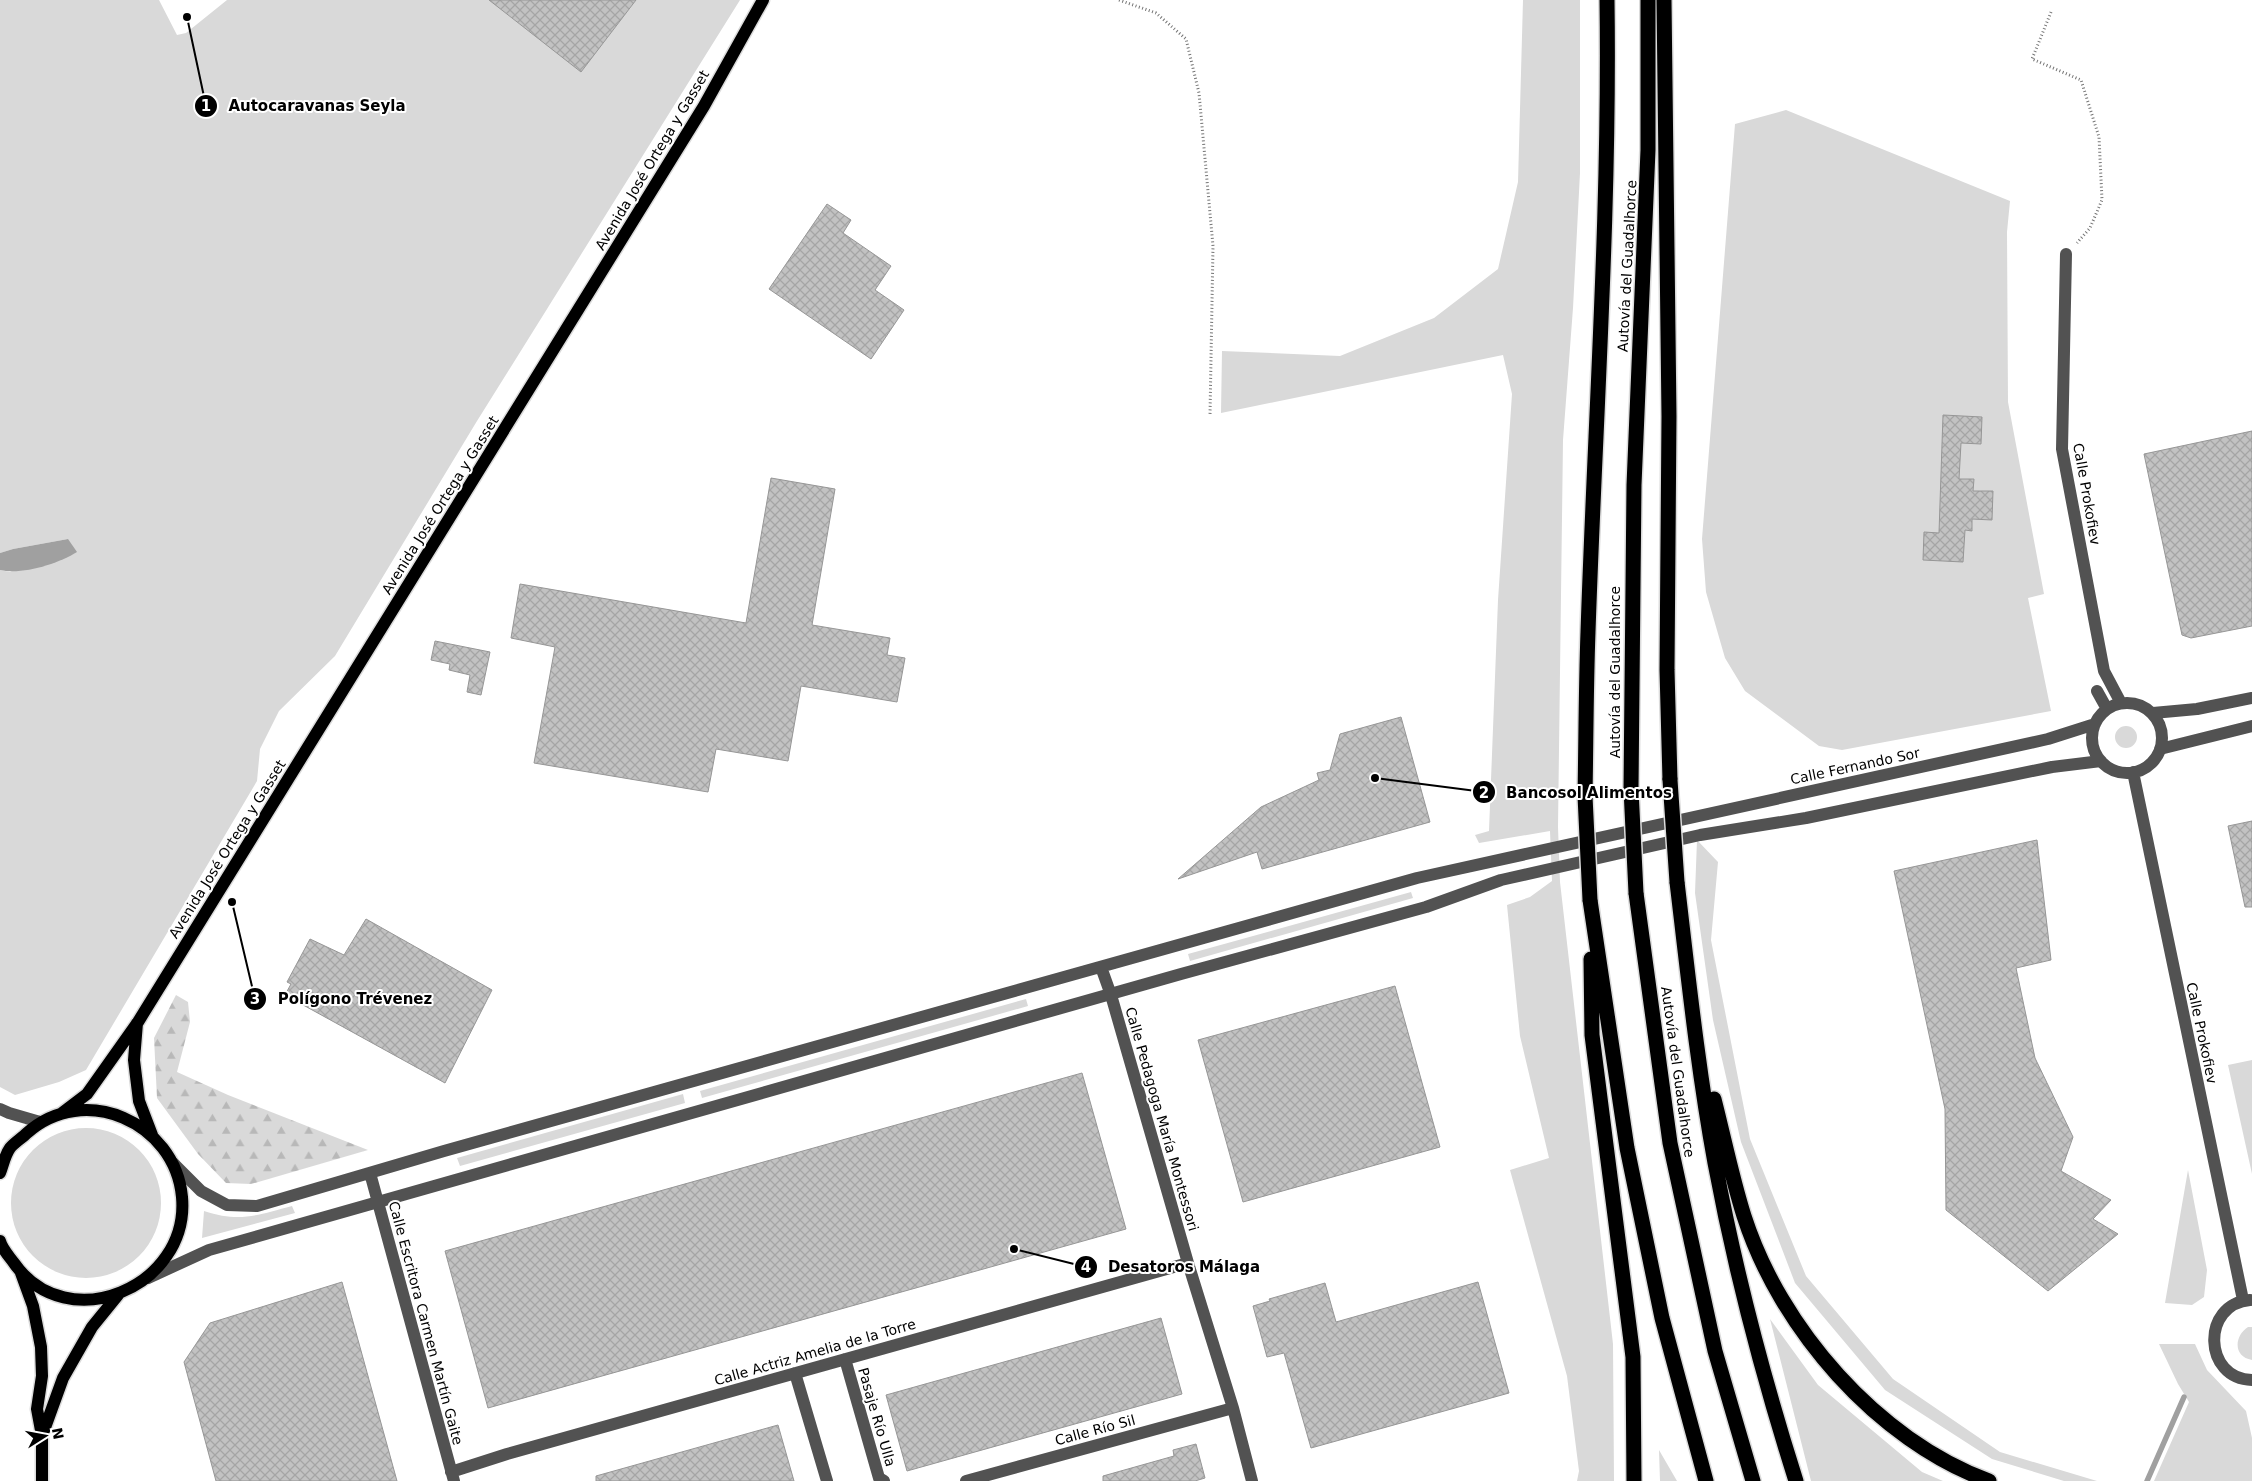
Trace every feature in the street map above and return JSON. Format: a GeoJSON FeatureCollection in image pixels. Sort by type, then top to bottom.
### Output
{"type":"FeatureCollection","features":[{"type":"Feature","properties":{"kind":"highway","name":"Autovía del Guadalhorce"},"geometry":{"type":"LineString","coordinates":[[1608,0],[1608,77],[1598,434],[1588,632],[1584,796],[1590,900],[1629,1158],[1662,1318],[1706,1481]]}},
{"type":"Feature","properties":{"kind":"highway","name":"Autovía del Guadalhorce"},"geometry":{"type":"LineString","coordinates":[[1648,0],[1648,150],[1634,485],[1631,789],[1636,893],[1670,1143],[1714,1352],[1753,1481]]}},
{"type":"Feature","properties":{"kind":"highway"},"geometry":{"type":"LineString","coordinates":[[1664,0],[1669,416],[1667,670],[1670,780],[1676,882],[1694,1026],[1715,1162],[1741,1285],[1774,1412],[1796,1481]]}},
{"type":"Feature","properties":{"kind":"highway"},"geometry":{"type":"LineString","coordinates":[[1590,900],[1592,1035],[1633,1357],[1634,1481]]}},
{"type":"Feature","properties":{"kind":"highway"},"geometry":{"type":"LineString","coordinates":[[1694,1026],[1744,1217],[1778,1296],[1814,1349],[1862,1400],[1926,1450],[1989,1481]]}},
{"type":"Feature","properties":{"kind":"main road","name":"Avenida José Ortega y Gasset"},"geometry":{"type":"LineString","coordinates":[[62,1113],[87,1094],[138,1022],[704,106],[763,0]]}},
{"type":"Feature","properties":{"kind":"main road","name":"Avenida José Ortega y Gasset"},"geometry":{"type":"LineString","coordinates":[[138,1022],[134,1060],[138,1101],[152,1135]]}},
{"type":"Feature","properties":{"kind":"main road"},"geometry":{"type":"LineString","coordinates":[[0,1173],[10,1148],[40,1122],[62,1113],[98,1110],[126,1118],[152,1135],[173,1164],[182,1197],[180,1224],[172,1248],[148,1278],[134,1288],[118,1295],[89,1300],[64,1297],[42,1288],[20,1273]]}},
{"type":"Feature","properties":{"kind":"main road"},"geometry":{"type":"LineString","coordinates":[[0,1241],[1,1246],[20,1273],[33,1306],[41,1347],[42,1376],[37,1409],[42,1436],[42,1481]]}},
{"type":"Feature","properties":{"kind":"main road"},"geometry":{"type":"LineString","coordinates":[[42,1436],[63,1378],[92,1327],[118,1295]]}},
{"type":"Feature","properties":{"kind":"street","name":"Calle Prokofiev"},"geometry":{"type":"LineString","coordinates":[[2066,254],[2062,449],[2104,671],[2121,703]]}},
{"type":"Feature","properties":{"kind":"street"},"geometry":{"type":"LineString","coordinates":[[2097,691],[2108,709]]}},
{"type":"Feature","properties":{"kind":"street"},"geometry":{"type":"LineString","coordinates":[[2153,714],[2197,709],[2252,698]]}},
{"type":"Feature","properties":{"kind":"street"},"geometry":{"type":"LineString","coordinates":[[2121,703],[2136,704],[2153,714],[2159,724],[2162,737],[2160,749],[2154,760],[2145,768],[2134,772],[2122,772],[2111,768],[2101,761],[2094,750],[2092,736],[2095,724],[2108,709],[2121,703]]}},
{"type":"Feature","properties":{"kind":"street","name":"Calle Fernando Sor"},"geometry":{"type":"LineString","coordinates":[[173,1164],[201,1191],[227,1205],[257,1206],[1417,878],[1619,832],[2048,740],[2095,724]]}},
{"type":"Feature","properties":{"kind":"street"},"geometry":{"type":"LineString","coordinates":[[2160,749],[2252,726]]}},
{"type":"Feature","properties":{"kind":"street"},"geometry":{"type":"LineString","coordinates":[[148,1278],[209,1250],[1190,971],[1426,907],[1501,880],[1700,835],[1806,818],[2052,767],[2101,761]]}},
{"type":"Feature","properties":{"kind":"street","name":"Calle Prokofiev"},"geometry":{"type":"LineString","coordinates":[[2134,772],[2248,1300]]}},
{"type":"Feature","properties":{"kind":"street","name":"Calle Pedagoga María Montessori"},"geometry":{"type":"LineString","coordinates":[[1101,967],[1111,995],[1188,1263],[1233,1408],[1252,1481]]}},
{"type":"Feature","properties":{"kind":"street"},"geometry":{"type":"LineString","coordinates":[[0,1109],[40,1122]]}},
{"type":"Feature","properties":{"kind":"street","name":"Calle Escritora Carmen Martín Gaite"},"geometry":{"type":"LineString","coordinates":[[370,1173],[453,1477]]}},
{"type":"Feature","properties":{"kind":"street","name":"Calle Actriz Amelia de la Torre"},"geometry":{"type":"LineString","coordinates":[[453,1477],[517,1451],[1188,1263]]}},
{"type":"Feature","properties":{"kind":"street"},"geometry":{"type":"LineString","coordinates":[[2248,1300],[2231,1306],[2221,1316],[2214,1328],[2213,1341],[2216,1354],[2223,1366],[2233,1375],[2252,1380]]}},
{"type":"Feature","properties":{"kind":"street","name":"Pasaje Río Ulla"},"geometry":{"type":"LineString","coordinates":[[845,1359],[880,1478],[884,1481]]}},
{"type":"Feature","properties":{"kind":"street"},"geometry":{"type":"LineString","coordinates":[[795,1373],[827,1481]]}},
{"type":"Feature","properties":{"kind":"street","name":"Calle Río Sil"},"geometry":{"type":"LineString","coordinates":[[966,1481],[1233,1408]]}},
{"type":"Feature","properties":{"kind":"path"},"geometry":{"type":"LineString","coordinates":[[1119,0],[1156,13],[1186,39],[1199,93],[1213,246],[1210,415]]}},
{"type":"Feature","properties":{"kind":"path"},"geometry":{"type":"LineString","coordinates":[[2051,12],[2032,59],[2081,80],[2099,137],[2102,200],[2090,228],[2066,254]]}},
{"type":"Feature","properties":{"kind":"green space"},"geometry":{"type":"Polygon","coordinates":[[[0,0],[159,0],[177,35],[186,33],[227,0],[489,0],[581,71],[636,0],[740,0],[477,421],[335,656],[279,711],[260,749],[257,781],[86,1070],[59,1082],[15,1095],[0,1087],[0,570],[10,572],[68,539],[0,553],[0,0]]]}},
{"type":"Feature","properties":{"kind":"green space"},"geometry":{"type":"Polygon","coordinates":[[[1523,0],[1580,0],[1580,173],[1573,308],[1563,440],[1558,827],[1560,882],[1613,1344],[1614,1481],[1577,1481],[1579,1471],[1567,1376],[1510,1170],[1549,1158],[1520,1036],[1507,905],[1530,897],[1552,881],[1550,831],[1479,843],[1475,835],[1489,831],[1498,600],[1512,394],[1503,355],[1221,413],[1222,351],[1340,356],[1434,318],[1498,269],[1518,182],[1523,0]]]}},
{"type":"Feature","properties":{"kind":"green space"},"geometry":{"type":"Polygon","coordinates":[[[1786,110],[2010,201],[2007,232],[2008,402],[2044,594],[2028,598],[2051,711],[1842,750],[1819,746],[1745,691],[1725,658],[1706,592],[1702,539],[1735,124],[1786,110]]]}},
{"type":"Feature","properties":{"kind":"green space"},"geometry":{"type":"Polygon","coordinates":[[[2126,726],[2134,729],[2137,737],[2134,745],[2126,748],[2118,745],[2115,737],[2118,729],[2126,726]]]}},
{"type":"Feature","properties":{"kind":"green space"},"geometry":{"type":"Polygon","coordinates":[[[1697,840],[1718,862],[1711,940],[1750,1139],[1806,1276],[1893,1379],[2000,1452],[2097,1481],[2064,1481],[1992,1459],[1885,1390],[1795,1283],[1741,1142],[1713,1020],[1695,893],[1697,840]]]}},
{"type":"Feature","properties":{"kind":"green space"},"geometry":{"type":"Polygon","coordinates":[[[1411,892],[1413,898],[1190,961],[1188,954],[1411,892]]]}},
{"type":"Feature","properties":{"kind":"green space"},"geometry":{"type":"Polygon","coordinates":[[[176,995],[188,1002],[190,1022],[177,1072],[228,1095],[368,1150],[251,1184],[226,1183],[198,1154],[157,1098],[154,1038],[176,995]]]}},
{"type":"Feature","properties":{"kind":"green space"},"geometry":{"type":"Polygon","coordinates":[[[1026,999],[1028,1006],[702,1098],[700,1091],[1026,999]]]}},
{"type":"Feature","properties":{"kind":"green space"},"geometry":{"type":"Polygon","coordinates":[[[2252,1060],[2252,1174],[2228,1065],[2252,1060]]]}},
{"type":"Feature","properties":{"kind":"green space"},"geometry":{"type":"Polygon","coordinates":[[[683,1094],[685,1103],[460,1166],[457,1158],[683,1094]]]}},
{"type":"Feature","properties":{"kind":"green space"},"geometry":{"type":"Polygon","coordinates":[[[86,1128],[115,1134],[139,1150],[155,1174],[161,1203],[155,1232],[139,1256],[115,1272],[86,1278],[57,1272],[33,1256],[17,1232],[11,1203],[17,1174],[33,1150],[57,1134],[86,1128]]]}},
{"type":"Feature","properties":{"kind":"green space"},"geometry":{"type":"Polygon","coordinates":[[[2188,1170],[2207,1270],[2204,1297],[2192,1305],[2165,1303],[2188,1170]]]}},
{"type":"Feature","properties":{"kind":"green space"},"geometry":{"type":"Polygon","coordinates":[[[292,1206],[295,1213],[202,1238],[204,1211],[228,1217],[239,1217],[259,1215],[292,1206]]]}},
{"type":"Feature","properties":{"kind":"green space"},"geometry":{"type":"Polygon","coordinates":[[[1770,1319],[1818,1385],[1922,1472],[1943,1481],[1811,1481],[1770,1319]]]}},
{"type":"Feature","properties":{"kind":"green space"},"geometry":{"type":"Polygon","coordinates":[[[2248,1327],[2252,1327],[2252,1360],[2241,1355],[2238,1346],[2240,1336],[2248,1327]]]}},
{"type":"Feature","properties":{"kind":"green space"},"geometry":{"type":"Polygon","coordinates":[[[2159,1344],[2195,1344],[2207,1370],[2246,1411],[2252,1438],[2252,1481],[2154,1481],[2189,1402],[2178,1384],[2159,1344]]]}},
{"type":"Feature","properties":{"kind":"green space"},"geometry":{"type":"Polygon","coordinates":[[[1659,1450],[1677,1481],[1660,1481],[1659,1450]]]}},
{"type":"Feature","properties":{"kind":"shaded area"},"geometry":{"type":"Polygon","coordinates":[[[68,539],[77,552],[60,561],[29,570],[0,570],[0,553],[68,539]]]}},
{"type":"Feature","properties":{"kind":"building"},"geometry":{"type":"Polygon","coordinates":[[[489,0],[636,0],[581,72],[489,0]]]}},
{"type":"Feature","properties":{"kind":"building"},"geometry":{"type":"Polygon","coordinates":[[[827,204],[851,220],[843,233],[891,266],[875,290],[904,310],[871,359],[769,289],[827,204]]]}},
{"type":"Feature","properties":{"kind":"building"},"geometry":{"type":"Polygon","coordinates":[[[1943,415],[1982,417],[1981,444],[1961,443],[1959,479],[1974,479],[1973,491],[1993,491],[1992,520],[1972,519],[1972,531],[1965,530],[1963,562],[1923,560],[1924,532],[1939,533],[1943,415]]]}},
{"type":"Feature","properties":{"kind":"building"},"geometry":{"type":"Polygon","coordinates":[[[2252,431],[2252,626],[2191,638],[2182,635],[2144,454],[2252,431]]]}},
{"type":"Feature","properties":{"kind":"building"},"geometry":{"type":"Polygon","coordinates":[[[771,478],[835,489],[812,625],[890,638],[887,655],[905,658],[897,702],[801,686],[788,761],[716,749],[708,792],[534,763],[555,647],[511,638],[520,584],[746,623],[771,478]]]}},
{"type":"Feature","properties":{"kind":"building"},"geometry":{"type":"Polygon","coordinates":[[[435,641],[490,652],[481,695],[467,692],[470,675],[449,670],[450,664],[431,660],[435,641]]]}},
{"type":"Feature","properties":{"kind":"building"},"geometry":{"type":"Polygon","coordinates":[[[1401,717],[1430,822],[1262,869],[1257,852],[1178,879],[1261,807],[1319,780],[1317,773],[1330,770],[1340,734],[1401,717]]]}},
{"type":"Feature","properties":{"kind":"building"},"geometry":{"type":"Polygon","coordinates":[[[2252,821],[2252,907],[2245,907],[2228,826],[2252,821]]]}},
{"type":"Feature","properties":{"kind":"building"},"geometry":{"type":"Polygon","coordinates":[[[2037,840],[2051,960],[2016,968],[2035,1058],[2073,1137],[2061,1171],[2111,1200],[2093,1219],[2118,1234],[2048,1291],[1946,1210],[1945,1109],[1894,871],[2037,840]]]}},
{"type":"Feature","properties":{"kind":"building"},"geometry":{"type":"Polygon","coordinates":[[[366,919],[492,990],[445,1083],[285,995],[291,984],[287,982],[310,939],[344,955],[366,919]]]}},
{"type":"Feature","properties":{"kind":"building"},"geometry":{"type":"Polygon","coordinates":[[[1395,986],[1440,1147],[1243,1202],[1198,1040],[1395,986]]]}},
{"type":"Feature","properties":{"kind":"building"},"geometry":{"type":"Polygon","coordinates":[[[1082,1073],[1126,1229],[488,1408],[445,1251],[1082,1073]]]}},
{"type":"Feature","properties":{"kind":"building"},"geometry":{"type":"Polygon","coordinates":[[[342,1282],[397,1481],[216,1481],[184,1362],[210,1323],[342,1282]]]}},
{"type":"Feature","properties":{"kind":"building"},"geometry":{"type":"Polygon","coordinates":[[[1478,1282],[1509,1393],[1311,1448],[1284,1353],[1267,1357],[1253,1306],[1270,1301],[1269,1299],[1325,1283],[1336,1322],[1478,1282]]]}},
{"type":"Feature","properties":{"kind":"building"},"geometry":{"type":"Polygon","coordinates":[[[1161,1318],[1182,1394],[907,1471],[886,1395],[1161,1318]]]}},
{"type":"Feature","properties":{"kind":"building"},"geometry":{"type":"Polygon","coordinates":[[[778,1425],[794,1481],[596,1481],[596,1476],[778,1425]]]}},
{"type":"Feature","properties":{"kind":"building"},"geometry":{"type":"Polygon","coordinates":[[[1196,1444],[1205,1478],[1195,1481],[1103,1481],[1103,1476],[1174,1456],[1173,1450],[1196,1444]]]}},
{"type":"Feature","properties":{"kind":"waterway"},"geometry":{"type":"LineString","coordinates":[[2147,1481],[2184,1397]]}},
{"type":"Feature","properties":{"kind":"place","name":"Autocaravanas Seyla"},"geometry":{"type":"Point","coordinates":[187,17]}},
{"type":"Feature","properties":{"kind":"place","name":"Bancosol Alimentos"},"geometry":{"type":"Point","coordinates":[1375,778]}},
{"type":"Feature","properties":{"kind":"place","name":"Polígono Trévenez"},"geometry":{"type":"Point","coordinates":[232,902]}},
{"type":"Feature","properties":{"kind":"place","name":"Desatoros Málaga"},"geometry":{"type":"Point","coordinates":[1014,1249]}}]}
